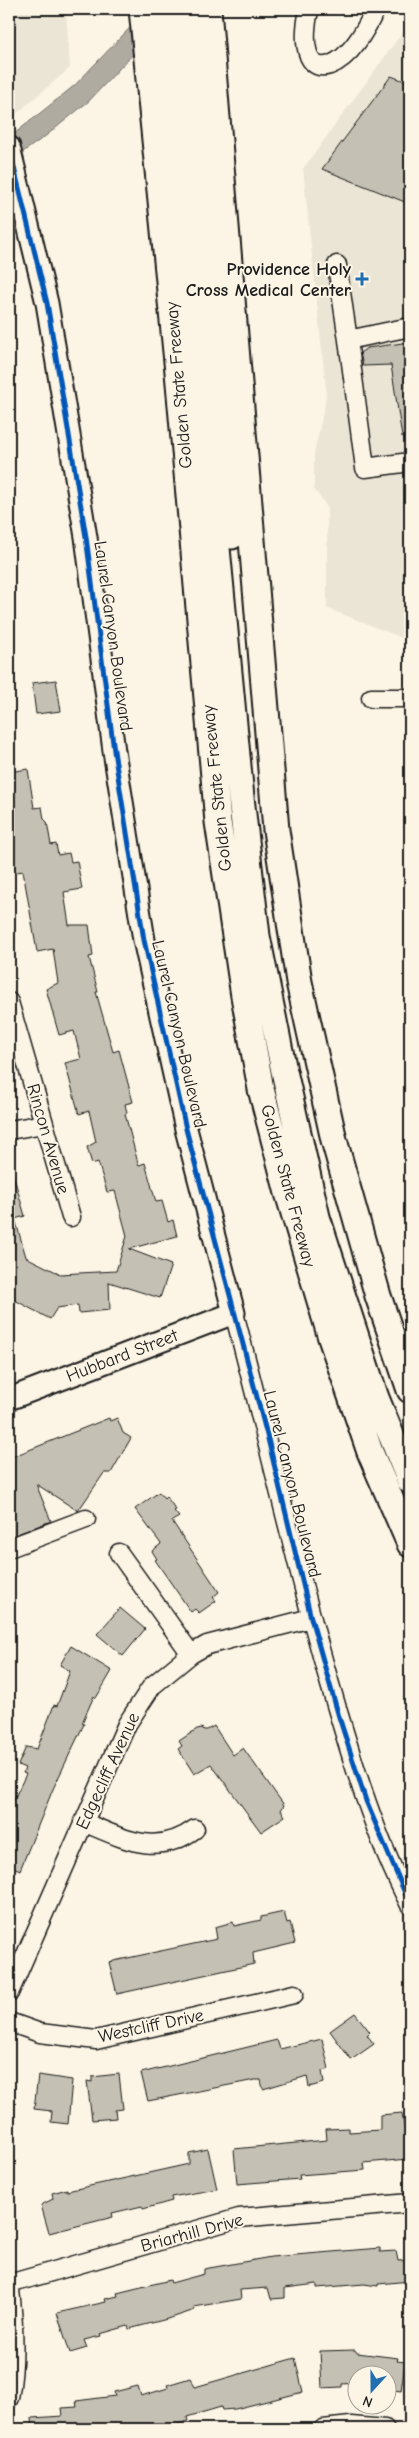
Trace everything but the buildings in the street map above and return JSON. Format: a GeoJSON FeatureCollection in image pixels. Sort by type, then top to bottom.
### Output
{"type":"FeatureCollection","features":[{"type":"Feature","properties":{"kind":"highway","name":"Golden State Freeway"},"geometry":{"type":"LineString","coordinates":[[142,9],[218,822],[244,996],[263,1098],[288,1193],[328,1329],[370,1452],[410,1544]]}},
{"type":"Feature","properties":{"kind":"highway"},"geometry":{"type":"LineString","coordinates":[[165,9],[239,779],[257,936],[284,1072],[320,1227],[376,1398],[410,1481]]}},
{"type":"Feature","properties":{"kind":"highway"},"geometry":{"type":"LineString","coordinates":[[189,9],[222,391],[238,633],[255,765],[269,904],[285,1008],[328,1196],[351,1273],[410,1444]]}},
{"type":"Feature","properties":{"kind":"highway"},"geometry":{"type":"LineString","coordinates":[[208,9],[276,830],[299,982],[334,1140],[378,1296],[410,1390]]}},
{"type":"Feature","properties":{"kind":"main road","name":"Laurel Canyon Boulevard"},"geometry":{"type":"LineString","coordinates":[[9,148],[47,303],[86,537],[114,751],[144,940],[186,1129],[234,1314]]}},
{"type":"Feature","properties":{"kind":"main road","name":"Hubbard Street"},"geometry":{"type":"LineString","coordinates":[[9,1399],[234,1314]]}},
{"type":"Feature","properties":{"kind":"street"},"geometry":{"type":"LineString","coordinates":[[310,9],[306,18],[306,50],[314,63],[320,66],[330,65],[354,46],[376,9]]}},
{"type":"Feature","properties":{"kind":"street"},"geometry":{"type":"LineString","coordinates":[[337,265],[365,468],[410,462]]}},
{"type":"Feature","properties":{"kind":"street"},"geometry":{"type":"LineString","coordinates":[[348,340],[410,327]]}},
{"type":"Feature","properties":{"kind":"street"},"geometry":{"type":"LineString","coordinates":[[371,698],[410,698]]}},
{"type":"Feature","properties":{"kind":"street","name":"Rincon Avenue"},"geometry":{"type":"LineString","coordinates":[[9,1002],[71,1217]]}},
{"type":"Feature","properties":{"kind":"street"},"geometry":{"type":"LineString","coordinates":[[9,1130],[44,1124]]}},
{"type":"Feature","properties":{"kind":"street","name":"Laurel Canyon Boulevard"},"geometry":{"type":"LineString","coordinates":[[234,1314],[311,1618],[366,1801],[410,1905]]}},
{"type":"Feature","properties":{"kind":"street"},"geometry":{"type":"LineString","coordinates":[[9,1548],[86,1519]]}},
{"type":"Feature","properties":{"kind":"street"},"geometry":{"type":"LineString","coordinates":[[119,1553],[191,1654]]}},
{"type":"Feature","properties":{"kind":"street","name":"Edgecliff Avenue"},"geometry":{"type":"LineString","coordinates":[[9,1993],[127,1724],[152,1686],[191,1654],[207,1645],[311,1618]]}},
{"type":"Feature","properties":{"kind":"street"},"geometry":{"type":"LineString","coordinates":[[83,1822],[134,1842],[161,1844],[180,1840],[195,1829]]}},
{"type":"Feature","properties":{"kind":"street","name":"Westcliff Drive"},"geometry":{"type":"LineString","coordinates":[[9,2022],[40,2033],[96,2040],[294,1994]]}},
{"type":"Feature","properties":{"kind":"street","name":"Briarhill Drive"},"geometry":{"type":"LineString","coordinates":[[9,2284],[239,2218],[410,2203]]}},
{"type":"Feature","properties":{"kind":"street"},"geometry":{"type":"LineString","coordinates":[[9,2284],[13,2321],[12,2381],[9,2398]]}},
{"type":"Feature","properties":{"kind":"street"},"geometry":{"type":"LineString","coordinates":[[323,2429],[351,2426],[385,2429]]}},
{"type":"Feature","properties":{"kind":"shaded area"},"geometry":{"type":"Polygon","coordinates":[[[9,9],[66,9],[70,68],[9,120],[9,9]]]}},
{"type":"Feature","properties":{"kind":"shaded area"},"geometry":{"type":"Polygon","coordinates":[[[145,12],[165,20],[89,101],[47,135],[9,162],[9,138],[75,85],[145,12]]]}},
{"type":"Feature","properties":{"kind":"shaded area","name":"Providence Holy Cross Medical Center"},"geometry":{"type":"Polygon","coordinates":[[[410,22],[410,641],[327,608],[327,507],[314,489],[314,453],[325,404],[326,389],[303,169],[410,22]]]}},
{"type":"Feature","properties":{"kind":"cycle path"},"geometry":{"type":"LineString","coordinates":[[9,147],[47,303],[86,537],[114,751],[144,940],[186,1129],[268,1439],[311,1618],[339,1717],[366,1801],[410,1905]]}},
{"type":"Feature","properties":{"kind":"place","name":"Providence Holy Cross Medical Center"},"geometry":{"type":"Point","coordinates":[362,279]}}]}
